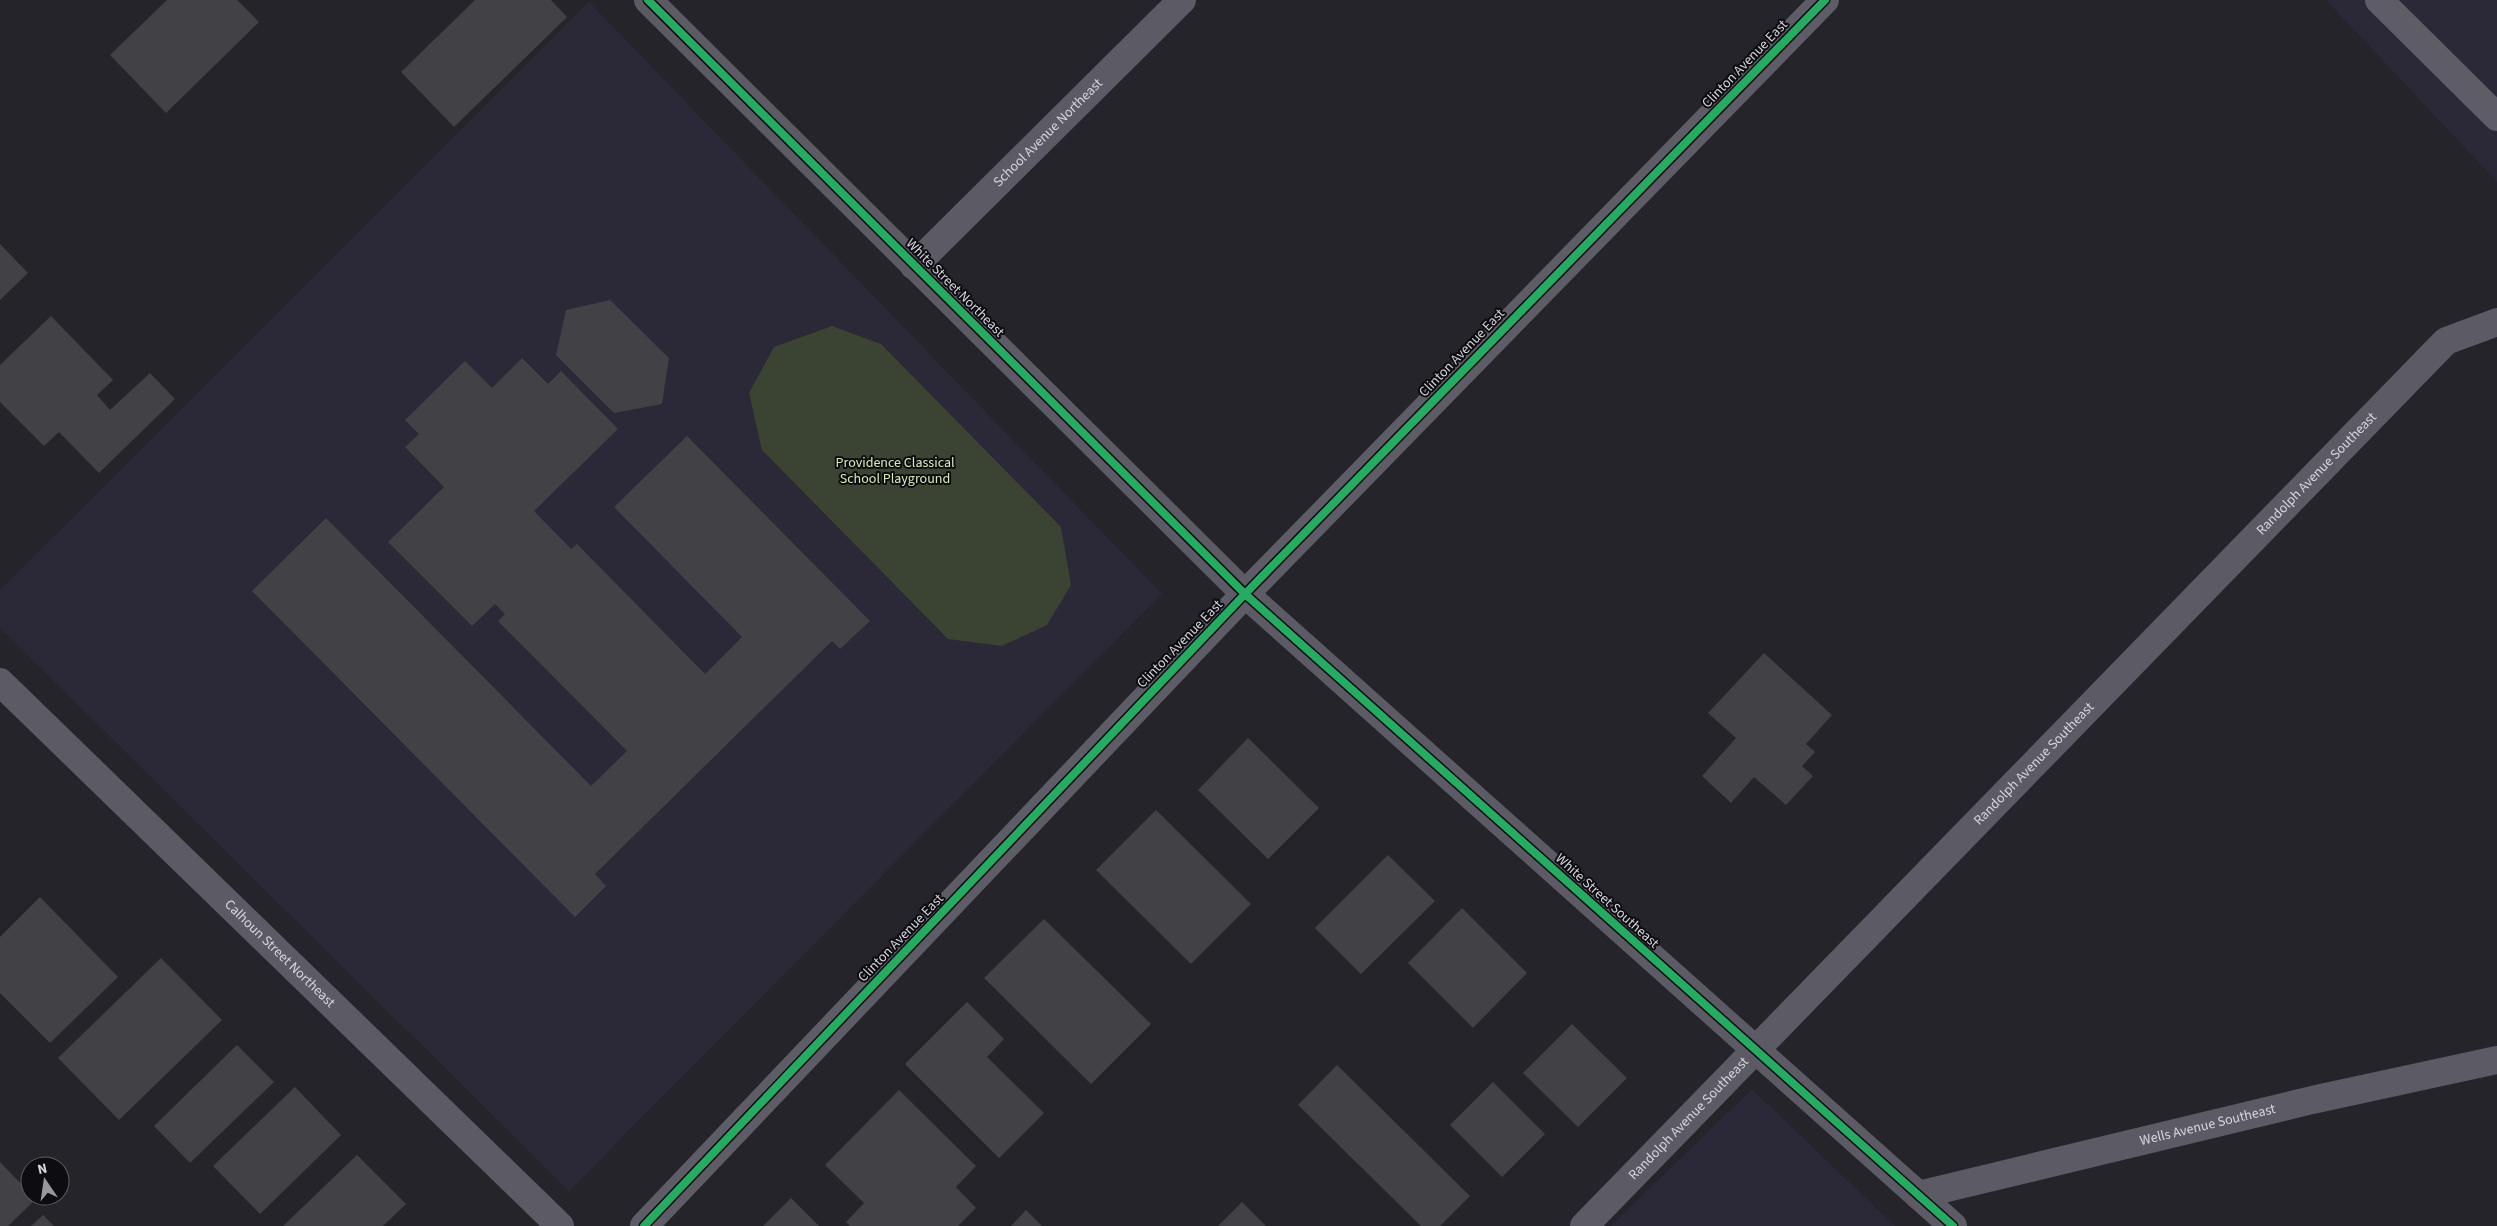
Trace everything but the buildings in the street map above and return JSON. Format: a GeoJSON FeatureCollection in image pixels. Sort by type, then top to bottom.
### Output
{"type":"FeatureCollection","features":[{"type":"Feature","properties":{"kind":"street","name":"White Street Northeast"},"geometry":{"type":"LineString","coordinates":[[648,0],[1245,594]]}},
{"type":"Feature","properties":{"kind":"street","name":"School Avenue Northeast"},"geometry":{"type":"LineString","coordinates":[[914,266],[1182,0]]}},
{"type":"Feature","properties":{"kind":"street","name":"Clinton Avenue East"},"geometry":{"type":"LineString","coordinates":[[644,1226],[1245,594],[1825,0]]}},
{"type":"Feature","properties":{"kind":"street"},"geometry":{"type":"LineString","coordinates":[[2379,0],[2497,117]]}},
{"type":"Feature","properties":{"kind":"street","name":"Randolph Avenue Southeast"},"geometry":{"type":"LineString","coordinates":[[1584,1226],[2446,341],[2497,322]]}},
{"type":"Feature","properties":{"kind":"street","name":"White Street Southeast"},"geometry":{"type":"LineString","coordinates":[[1245,594],[1953,1226]]}},
{"type":"Feature","properties":{"kind":"street","name":"Calhoun Street Northeast"},"geometry":{"type":"LineString","coordinates":[[0,682],[560,1226]]}},
{"type":"Feature","properties":{"kind":"street","name":"Wells Avenue Southeast"},"geometry":{"type":"LineString","coordinates":[[1918,1195],[2312,1100],[2497,1060]]}},
{"type":"Feature","properties":{"kind":"shaded area"},"geometry":{"type":"Polygon","coordinates":[[[2326,0],[2497,0],[2497,182],[2326,0]]]}},
{"type":"Feature","properties":{"kind":"shaded area"},"geometry":{"type":"Polygon","coordinates":[[[589,2],[1162,594],[569,1191],[0,628],[0,590],[589,2]]]}},
{"type":"Feature","properties":{"kind":"shaded area"},"geometry":{"type":"Polygon","coordinates":[[[1752,1089],[1895,1226],[1611,1226],[1752,1089]]]}},
{"type":"Feature","properties":{"kind":"green space","name":"Providence Classical School Playground"},"geometry":{"type":"Polygon","coordinates":[[[832,326],[881,344],[1061,527],[1071,585],[1047,625],[1002,646],[948,639],[762,450],[749,393],[774,347],[832,326]]]}},
{"type":"Feature","properties":{"kind":"cycle path"},"geometry":{"type":"LineString","coordinates":[[648,0],[1245,594],[1953,1226]]}},
{"type":"Feature","properties":{"kind":"cycle path"},"geometry":{"type":"LineString","coordinates":[[644,1226],[1245,594],[1825,0]]}}]}
